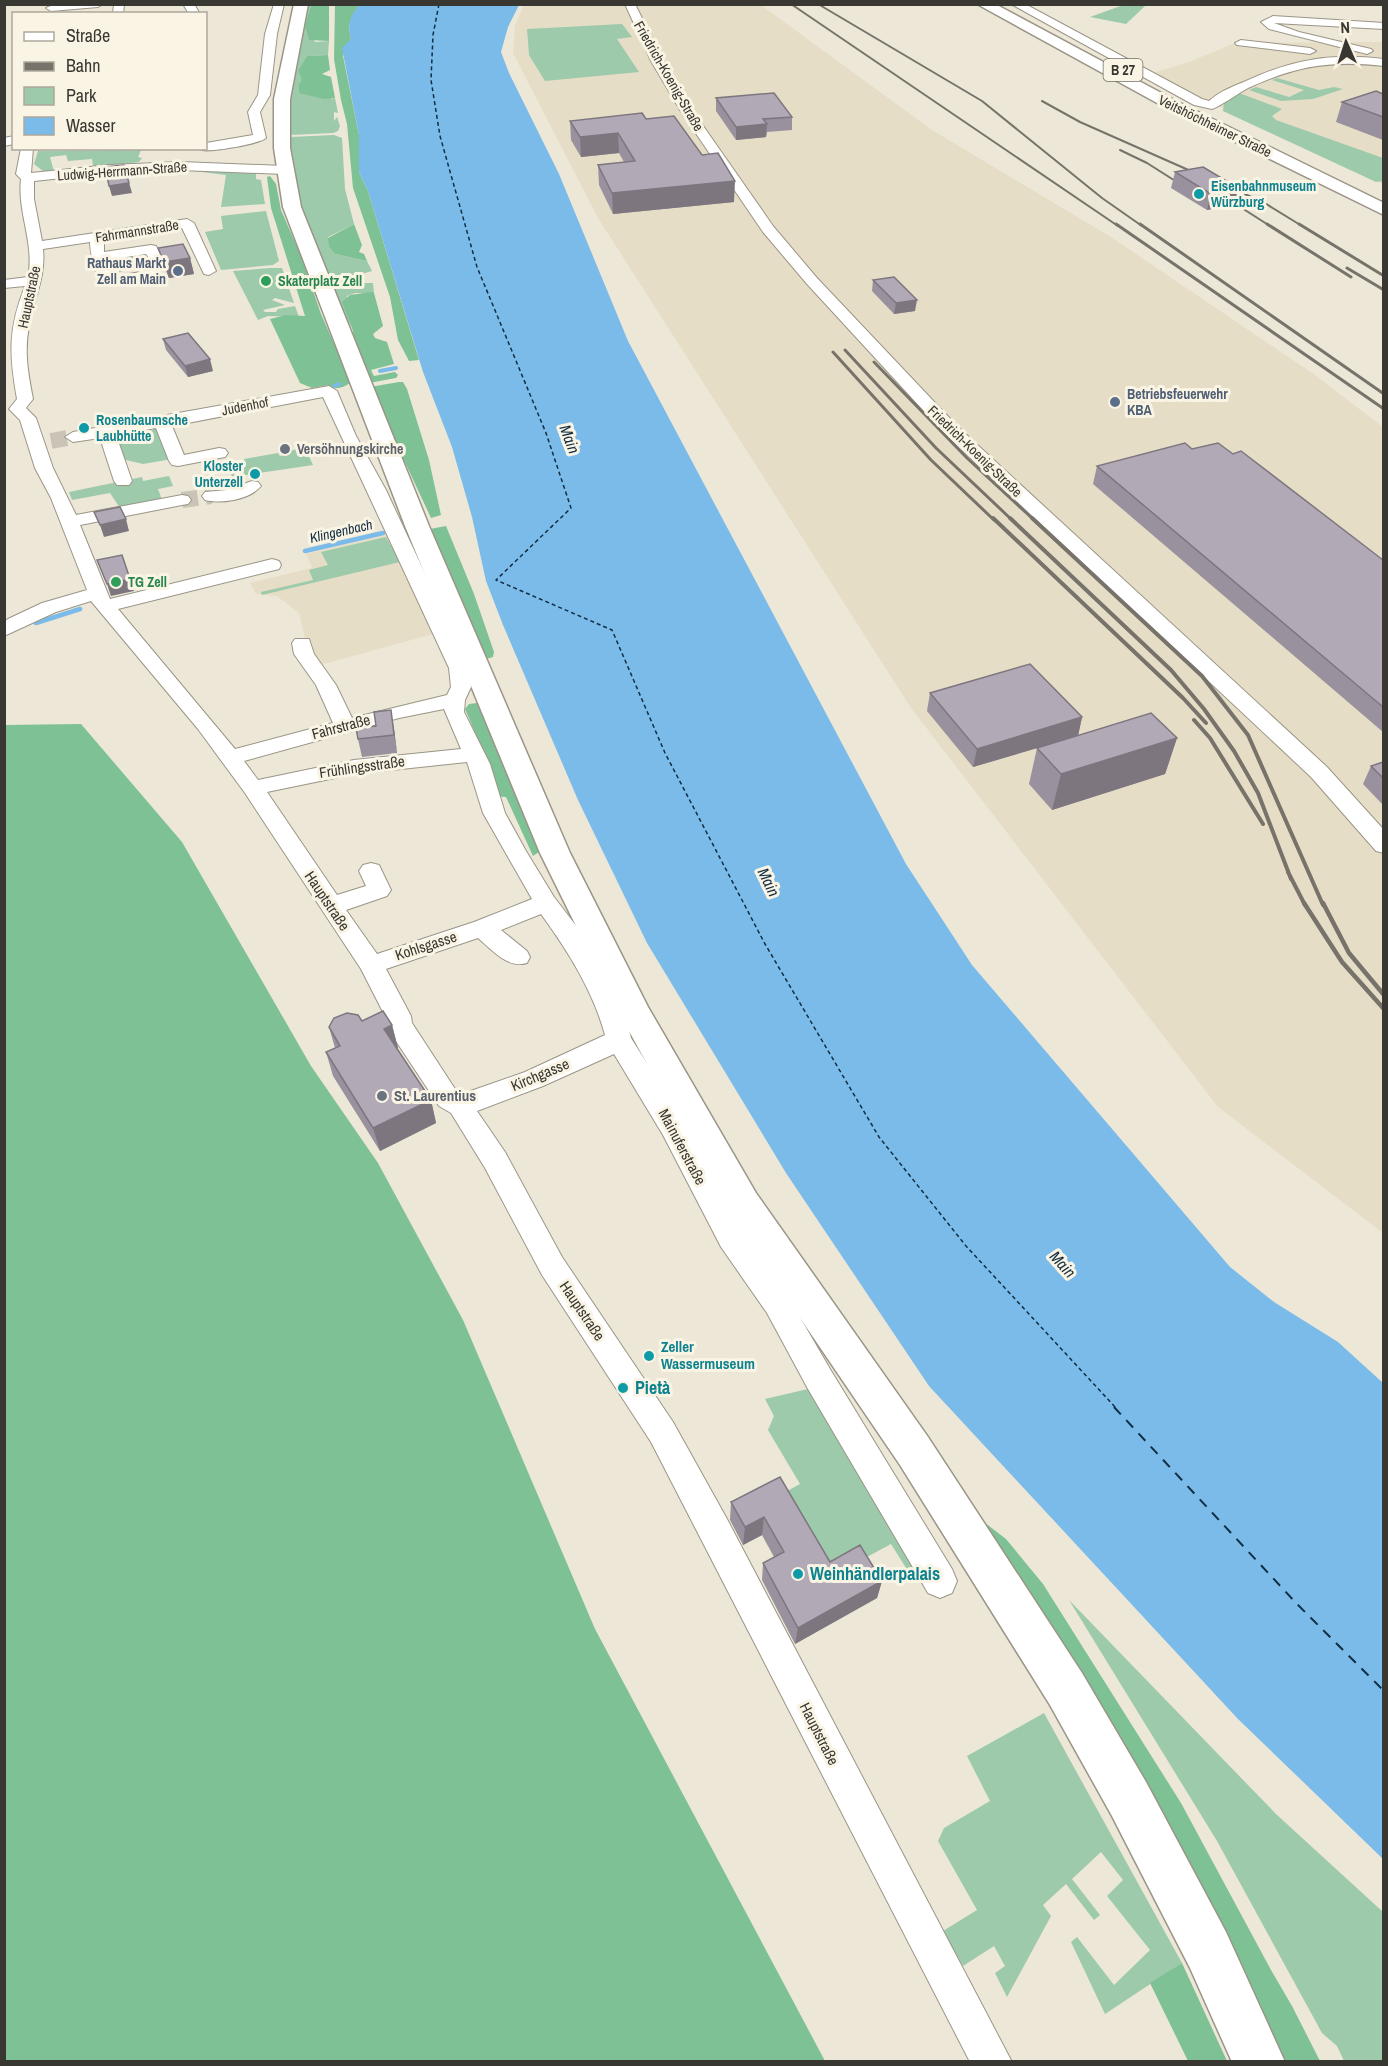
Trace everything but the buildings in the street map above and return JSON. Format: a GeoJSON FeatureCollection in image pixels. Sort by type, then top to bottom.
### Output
{"type":"FeatureCollection","features":[{"type":"Feature","properties":{"kind":"main road"},"geometry":{"type":"LineString","coordinates":[[302,4],[284,80],[283,161],[298,227],[487,696],[565,874],[634,1011],[743,1204],[914,1451],[1003,1587],[1066,1689],[1129,1799],[1197,1930],[1259,2061]]}},
{"type":"Feature","properties":{"kind":"main road","name":"Veitshöchheimer Straße"},"geometry":{"type":"LineString","coordinates":[[984,4],[1216,128],[1269,144],[1383,199]]}},
{"type":"Feature","properties":{"kind":"main road","name":"Veitshöchheimer Straße"},"geometry":{"type":"LineString","coordinates":[[1000,4],[1383,210]]}},
{"type":"Feature","properties":{"kind":"main road"},"geometry":{"type":"LineString","coordinates":[[1212,105],[1218,114],[1248,130],[1243,136]]}},
{"type":"Feature","properties":{"kind":"street"},"geometry":{"type":"LineString","coordinates":[[207,147],[225,145],[241,139],[260,138],[254,112],[264,95],[271,34],[279,4]]}},
{"type":"Feature","properties":{"kind":"street","name":"Friedrich-Koenig-Straße"},"geometry":{"type":"LineString","coordinates":[[630,4],[644,35],[687,110],[768,229],[812,281],[952,431],[1319,772],[1383,845]]}},
{"type":"Feature","properties":{"kind":"street","name":"Veitshöchheimer Straße"},"geometry":{"type":"LineString","coordinates":[[1016,4],[1198,102],[1212,105]]}},
{"type":"Feature","properties":{"kind":"street"},"geometry":{"type":"LineString","coordinates":[[50,9],[97,5]]}},
{"type":"Feature","properties":{"kind":"street"},"geometry":{"type":"LineString","coordinates":[[1379,62],[1366,50],[1293,34],[1269,26],[1266,21],[1273,19],[1383,26]]}},
{"type":"Feature","properties":{"kind":"street"},"geometry":{"type":"LineString","coordinates":[[1241,43],[1379,62]]}},
{"type":"Feature","properties":{"kind":"street"},"geometry":{"type":"LineString","coordinates":[[1289,49],[1304,62]]}},
{"type":"Feature","properties":{"kind":"street"},"geometry":{"type":"LineString","coordinates":[[1212,105],[1216,100],[1248,84],[1304,62],[1357,60]]}},
{"type":"Feature","properties":{"kind":"street","name":"Hauptstraße"},"geometry":{"type":"LineString","coordinates":[[27,150],[23,174],[27,177],[25,196],[36,246],[37,263],[35,280],[27,300],[19,342],[18,362],[25,399],[11,410],[28,418],[44,442],[44,468],[101,600],[205,724],[253,788],[371,965],[398,1016],[399,1025],[448,1099],[460,1106],[495,1160],[552,1266],[662,1432],[992,2061]]}},
{"type":"Feature","properties":{"kind":"street","name":"Ludwig-Herrmann-Straße"},"geometry":{"type":"LineString","coordinates":[[27,177],[41,178],[145,167],[243,166],[283,161]]}},
{"type":"Feature","properties":{"kind":"street","name":"Ludwig-Herrmann-Straße"},"geometry":{"type":"LineString","coordinates":[[216,167],[283,161]]}},
{"type":"Feature","properties":{"kind":"street","name":"Fahrmannstraße"},"geometry":{"type":"LineString","coordinates":[[36,246],[187,223],[206,266],[188,263]]}},
{"type":"Feature","properties":{"kind":"street"},"geometry":{"type":"LineString","coordinates":[[97,237],[97,257],[102,263],[105,276],[149,267],[151,249],[97,257]]}},
{"type":"Feature","properties":{"kind":"street"},"geometry":{"type":"LineString","coordinates":[[4,284],[35,280]]}},
{"type":"Feature","properties":{"kind":"street","name":"Judenhof"},"geometry":{"type":"LineString","coordinates":[[73,436],[162,422],[329,390],[348,436],[377,490],[459,668],[460,687],[455,700]]}},
{"type":"Feature","properties":{"kind":"street"},"geometry":{"type":"LineString","coordinates":[[162,422],[178,461],[219,453]]}},
{"type":"Feature","properties":{"kind":"street"},"geometry":{"type":"LineString","coordinates":[[106,431],[123,481]]}},
{"type":"Feature","properties":{"kind":"street"},"geometry":{"type":"LineString","coordinates":[[211,496],[231,495],[252,486]]}},
{"type":"Feature","properties":{"kind":"street"},"geometry":{"type":"LineString","coordinates":[[69,522],[182,500]]}},
{"type":"Feature","properties":{"kind":"street"},"geometry":{"type":"LineString","coordinates":[[4,630],[57,603],[101,600],[272,565]]}},
{"type":"Feature","properties":{"kind":"street"},"geometry":{"type":"LineString","coordinates":[[302,643],[304,654],[326,685],[345,726]]}},
{"type":"Feature","properties":{"kind":"street","name":"Fahrstraße"},"geometry":{"type":"LineString","coordinates":[[229,758],[345,726],[455,700]]}},
{"type":"Feature","properties":{"kind":"street","name":"Mainuferstraße"},"geometry":{"type":"LineString","coordinates":[[455,700],[454,712],[472,754],[479,764],[494,813],[546,903],[578,946],[613,1018],[619,1040],[654,1094],[731,1238],[777,1304],[819,1379],[940,1581]]}},
{"type":"Feature","properties":{"kind":"street","name":"Frühlingsstraße"},"geometry":{"type":"LineString","coordinates":[[253,788],[354,767],[472,754]]}},
{"type":"Feature","properties":{"kind":"street"},"geometry":{"type":"LineString","coordinates":[[330,906],[379,890],[371,870]]}},
{"type":"Feature","properties":{"kind":"street","name":"Kohlsgasse"},"geometry":{"type":"LineString","coordinates":[[371,965],[482,928],[546,903]]}},
{"type":"Feature","properties":{"kind":"street"},"geometry":{"type":"LineString","coordinates":[[482,928],[518,957]]}},
{"type":"Feature","properties":{"kind":"street","name":"Kirchgasse"},"geometry":{"type":"LineString","coordinates":[[460,1106],[534,1079],[619,1040]]}},
{"type":"Feature","properties":{"kind":"shaded area"},"geometry":{"type":"Polygon","coordinates":[[[524,5],[761,5],[932,130],[1111,237],[1315,375],[1383,427],[1383,1233],[1218,1107],[911,708],[598,218],[513,53],[515,25],[524,5]]]}},
{"type":"Feature","properties":{"kind":"shaded area"},"geometry":{"type":"Polygon","coordinates":[[[1383,42],[1383,184],[1150,74],[1189,62],[1235,43],[1383,42]]]}},
{"type":"Feature","properties":{"kind":"shaded area"},"geometry":{"type":"Polygon","coordinates":[[[392,533],[437,633],[320,665],[305,639],[299,613],[277,596],[256,594],[250,583],[312,568],[306,554],[392,533]]]}},
{"type":"Feature","properties":{"kind":"green space"},"geometry":{"type":"Polygon","coordinates":[[[1126,4],[1145,6],[1126,24],[1090,17],[1126,4]]]}},
{"type":"Feature","properties":{"kind":"green space"},"geometry":{"type":"Polygon","coordinates":[[[307,5],[311,5],[305,25],[315,42],[329,41],[328,55],[307,56],[298,70],[332,99],[335,98],[338,113],[334,112],[334,121],[337,117],[340,126],[338,131],[333,133],[290,135],[288,111],[290,93],[307,5]]]}},
{"type":"Feature","properties":{"kind":"green space"},"geometry":{"type":"Polygon","coordinates":[[[311,5],[329,5],[329,41],[309,40],[305,25],[311,5]]]}},
{"type":"Feature","properties":{"kind":"green space"},"geometry":{"type":"Polygon","coordinates":[[[335,5],[360,5],[351,20],[349,29],[351,39],[343,56],[359,135],[359,172],[368,191],[419,360],[409,361],[398,340],[390,297],[353,188],[347,124],[334,59],[335,5]]]}},
{"type":"Feature","properties":{"kind":"green space"},"geometry":{"type":"Polygon","coordinates":[[[622,24],[632,37],[617,39],[639,72],[545,81],[529,55],[527,29],[622,24]]]}},
{"type":"Feature","properties":{"kind":"green space"},"geometry":{"type":"Polygon","coordinates":[[[328,55],[330,70],[322,74],[331,77],[335,98],[324,99],[299,93],[302,80],[298,70],[307,56],[328,55]]]}},
{"type":"Feature","properties":{"kind":"green space"},"geometry":{"type":"Polygon","coordinates":[[[1277,78],[1319,90],[1334,87],[1343,89],[1313,99],[1281,101],[1249,90],[1256,87],[1289,97],[1304,90],[1272,80],[1277,78]]]}},
{"type":"Feature","properties":{"kind":"green space"},"geometry":{"type":"Polygon","coordinates":[[[1239,93],[1282,109],[1272,116],[1276,120],[1383,158],[1383,181],[1376,182],[1223,111],[1224,102],[1239,93]]]}},
{"type":"Feature","properties":{"kind":"green space"},"geometry":{"type":"Polygon","coordinates":[[[334,135],[342,138],[345,189],[354,224],[328,237],[335,254],[367,261],[372,271],[365,273],[361,278],[364,283],[373,283],[374,293],[355,293],[347,296],[354,347],[301,208],[288,140],[290,137],[334,135]]]}},
{"type":"Feature","properties":{"kind":"green space"},"geometry":{"type":"Polygon","coordinates":[[[141,150],[138,157],[142,158],[139,162],[63,172],[93,166],[92,159],[68,161],[66,155],[50,157],[54,172],[43,171],[34,164],[38,151],[141,150]]]}},
{"type":"Feature","properties":{"kind":"green space"},"geometry":{"type":"Polygon","coordinates":[[[170,168],[256,173],[256,179],[261,180],[265,204],[221,207],[226,175],[170,168]]]}},
{"type":"Feature","properties":{"kind":"green space"},"geometry":{"type":"Polygon","coordinates":[[[270,176],[276,184],[281,210],[301,256],[321,314],[351,382],[342,387],[331,388],[329,385],[312,388],[300,383],[270,319],[286,315],[305,316],[271,208],[267,177],[270,176]]]}},
{"type":"Feature","properties":{"kind":"green space"},"geometry":{"type":"Polygon","coordinates":[[[266,211],[279,261],[273,265],[221,270],[205,232],[223,229],[221,216],[266,211]]]}},
{"type":"Feature","properties":{"kind":"green space"},"geometry":{"type":"Polygon","coordinates":[[[354,224],[362,245],[359,252],[364,254],[367,261],[335,254],[329,246],[328,238],[354,224]]]}},
{"type":"Feature","properties":{"kind":"green space"},"geometry":{"type":"Polygon","coordinates":[[[149,253],[153,263],[108,275],[106,261],[111,257],[149,253]]]}},
{"type":"Feature","properties":{"kind":"green space"},"geometry":{"type":"Polygon","coordinates":[[[282,268],[294,303],[275,298],[272,300],[285,305],[263,310],[276,312],[278,309],[295,306],[299,317],[268,316],[258,320],[233,271],[282,268]]]}},
{"type":"Feature","properties":{"kind":"green space"},"geometry":{"type":"Polygon","coordinates":[[[374,293],[383,326],[373,334],[375,338],[387,342],[394,364],[371,370],[374,376],[395,372],[398,375],[396,378],[369,383],[354,347],[353,331],[342,302],[350,295],[374,293]]]}},
{"type":"Feature","properties":{"kind":"green space"},"geometry":{"type":"Polygon","coordinates":[[[403,382],[407,389],[429,460],[441,515],[431,518],[370,387],[403,382]]]}},
{"type":"Feature","properties":{"kind":"green space"},"geometry":{"type":"Polygon","coordinates":[[[160,424],[172,459],[143,464],[122,459],[115,431],[125,435],[154,430],[149,426],[160,424]]]}},
{"type":"Feature","properties":{"kind":"green space"},"geometry":{"type":"Polygon","coordinates":[[[305,448],[313,465],[232,477],[229,467],[245,464],[244,459],[278,453],[280,456],[289,454],[288,451],[305,448]]]}},
{"type":"Feature","properties":{"kind":"green space"},"geometry":{"type":"Polygon","coordinates":[[[169,476],[173,486],[158,489],[162,500],[120,508],[110,493],[72,500],[69,492],[142,477],[143,481],[169,476]]]}},
{"type":"Feature","properties":{"kind":"green space"},"geometry":{"type":"Polygon","coordinates":[[[446,526],[474,594],[494,652],[493,657],[486,659],[430,529],[446,526]]]}},
{"type":"Feature","properties":{"kind":"green space"},"geometry":{"type":"Polygon","coordinates":[[[386,537],[400,562],[262,595],[261,592],[313,580],[309,570],[328,565],[321,552],[386,537]]]}},
{"type":"Feature","properties":{"kind":"green space"},"geometry":{"type":"Polygon","coordinates":[[[477,703],[539,852],[533,856],[506,797],[492,796],[494,776],[465,709],[469,704],[477,703]]]}},
{"type":"Feature","properties":{"kind":"green space"},"geometry":{"type":"Polygon","coordinates":[[[81,724],[182,842],[311,1066],[378,1163],[463,1320],[595,1629],[825,2061],[5,2061],[5,725],[81,724]]]}},
{"type":"Feature","properties":{"kind":"green space"},"geometry":{"type":"Polygon","coordinates":[[[808,1389],[915,1570],[913,1579],[891,1544],[826,1579],[778,1496],[800,1484],[768,1430],[774,1416],[765,1399],[808,1389]]]}},
{"type":"Feature","properties":{"kind":"green space"},"geometry":{"type":"Polygon","coordinates":[[[967,1509],[1006,1539],[1043,1584],[1181,1803],[1320,2061],[1283,2061],[967,1509]]]}},
{"type":"Feature","properties":{"kind":"green space"},"geometry":{"type":"Polygon","coordinates":[[[1069,1600],[1276,1814],[1383,1912],[1383,2061],[1344,2061],[1337,2046],[1322,2033],[1217,1841],[1069,1600]]]}},
{"type":"Feature","properties":{"kind":"green space"},"geometry":{"type":"Polygon","coordinates":[[[1044,1713],[1182,1963],[1105,2014],[1071,1942],[1077,1937],[1114,1985],[1150,1950],[1107,1896],[1123,1880],[1101,1852],[1072,1879],[1100,1915],[1094,1920],[1066,1884],[1043,1905],[1051,1916],[1007,1997],[995,1973],[1005,1966],[994,1946],[963,1966],[943,1931],[977,1910],[938,1841],[944,1828],[990,1801],[967,1756],[1044,1713]]]}},
{"type":"Feature","properties":{"kind":"green space"},"geometry":{"type":"Polygon","coordinates":[[[1182,1963],[1227,2061],[1188,2061],[1150,1983],[1182,1963]]]}},
{"type":"Feature","properties":{"kind":"water","name":"Main"},"geometry":{"type":"Polygon","coordinates":[[[360,4],[519,5],[508,27],[501,52],[559,174],[628,341],[906,864],[972,965],[1230,1267],[1274,1302],[1338,1342],[1383,1383],[1383,1859],[1238,1719],[929,1386],[786,1173],[647,943],[578,800],[486,581],[472,517],[452,447],[423,372],[368,191],[359,172],[359,135],[342,48],[351,39],[350,20],[360,4]]]}},
{"type":"Feature","properties":{"kind":"waterway"},"geometry":{"type":"LineString","coordinates":[[380,371],[396,368]]}},
{"type":"Feature","properties":{"kind":"waterway"},"geometry":{"type":"LineString","coordinates":[[334,386],[339,384]]}},
{"type":"Feature","properties":{"kind":"waterway","name":"Klingenbach"},"geometry":{"type":"LineString","coordinates":[[305,551],[383,533]]}},
{"type":"Feature","properties":{"kind":"waterway","name":"Klingenbach"},"geometry":{"type":"LineString","coordinates":[[36,623],[80,609]]}},
{"type":"Feature","properties":{"kind":"ferry route"},"geometry":{"type":"LineString","coordinates":[[439,4],[433,35],[431,80],[440,136],[477,267],[546,433],[571,508],[496,580],[612,630],[665,753],[765,944],[879,1137],[966,1246],[1116,1408]]}},
{"type":"Feature","properties":{"kind":"ferry route"},"geometry":{"type":"LineString","coordinates":[[1114,1407],[1297,1604],[1384,1691]]}},
{"type":"Feature","properties":{"kind":"tunnel"},"geometry":{"type":"LineString","coordinates":[[51,441],[73,437]]}},
{"type":"Feature","properties":{"kind":"tunnel"},"geometry":{"type":"LineString","coordinates":[[182,500],[211,496]]}},
{"type":"Feature","properties":{"kind":"railway"},"geometry":{"type":"LineString","coordinates":[[791,4],[1118,226]]}},
{"type":"Feature","properties":{"kind":"railway"},"geometry":{"type":"LineString","coordinates":[[818,4],[982,101],[1102,198],[1142,226]]}},
{"type":"Feature","properties":{"kind":"railway"},"geometry":{"type":"LineString","coordinates":[[1042,101],[1080,122],[1202,176]]}},
{"type":"Feature","properties":{"kind":"railway"},"geometry":{"type":"LineString","coordinates":[[1120,150],[1147,163],[1188,189]]}},
{"type":"Feature","properties":{"kind":"railway"},"geometry":{"type":"LineString","coordinates":[[1224,185],[1263,202],[1302,226]]}},
{"type":"Feature","properties":{"kind":"railway"},"geometry":{"type":"LineString","coordinates":[[1223,196],[1270,226]]}},
{"type":"Feature","properties":{"kind":"railway"},"geometry":{"type":"LineString","coordinates":[[1116,224],[1384,409]]}},
{"type":"Feature","properties":{"kind":"railway"},"geometry":{"type":"LineString","coordinates":[[1140,224],[1384,394]]}},
{"type":"Feature","properties":{"kind":"railway"},"geometry":{"type":"LineString","coordinates":[[1267,224],[1351,277]]}},
{"type":"Feature","properties":{"kind":"railway"},"geometry":{"type":"LineString","coordinates":[[1299,224],[1384,276]]}},
{"type":"Feature","properties":{"kind":"railway"},"geometry":{"type":"LineString","coordinates":[[1347,268],[1384,290]]}},
{"type":"Feature","properties":{"kind":"railway"},"geometry":{"type":"LineString","coordinates":[[845,350],[936,448],[1012,520]]}},
{"type":"Feature","properties":{"kind":"railway"},"geometry":{"type":"LineString","coordinates":[[833,352],[931,460],[994,520]]}},
{"type":"Feature","properties":{"kind":"railway"},"geometry":{"type":"LineString","coordinates":[[874,362],[967,458],[1034,520]]}},
{"type":"Feature","properties":{"kind":"railway"},"geometry":{"type":"LineString","coordinates":[[993,518],[1183,698],[1206,723]]}},
{"type":"Feature","properties":{"kind":"railway"},"geometry":{"type":"LineString","coordinates":[[1010,518],[1171,670],[1204,709],[1234,751],[1258,793],[1289,874]]}},
{"type":"Feature","properties":{"kind":"railway"},"geometry":{"type":"LineString","coordinates":[[1032,518],[1202,676],[1248,735],[1323,905]]}},
{"type":"Feature","properties":{"kind":"railway"},"geometry":{"type":"LineString","coordinates":[[1194,720],[1210,738],[1263,824]]}},
{"type":"Feature","properties":{"kind":"railway"},"geometry":{"type":"LineString","coordinates":[[1289,874],[1305,905]]}},
{"type":"Feature","properties":{"kind":"railway"},"geometry":{"type":"LineString","coordinates":[[1289,874],[1291,879]]}},
{"type":"Feature","properties":{"kind":"railway"},"geometry":{"type":"LineString","coordinates":[[1304,903],[1342,962],[1384,1009]]}},
{"type":"Feature","properties":{"kind":"railway"},"geometry":{"type":"LineString","coordinates":[[1323,903],[1349,953],[1384,995]]}},
{"type":"Feature","properties":{"kind":"place","name":"Eisenbahnmuseum Würzburg"},"geometry":{"type":"Point","coordinates":[1199,194]}},
{"type":"Feature","properties":{"kind":"place","name":"Rathaus Markt Zell am Main"},"geometry":{"type":"Point","coordinates":[178,271]}},
{"type":"Feature","properties":{"kind":"place","name":"Skaterplatz Zell"},"geometry":{"type":"Point","coordinates":[266,281]}},
{"type":"Feature","properties":{"kind":"place","name":"Betriebsfeuerwehr KBA"},"geometry":{"type":"Point","coordinates":[1115,402]}},
{"type":"Feature","properties":{"kind":"place","name":"Rosenbaumsche Laubhütte"},"geometry":{"type":"Point","coordinates":[84,428]}},
{"type":"Feature","properties":{"kind":"place","name":"Versöhnungskirche"},"geometry":{"type":"Point","coordinates":[285,449]}},
{"type":"Feature","properties":{"kind":"place","name":"Kloster Unterzell"},"geometry":{"type":"Point","coordinates":[255,474]}},
{"type":"Feature","properties":{"kind":"place","name":"TG Zell"},"geometry":{"type":"Point","coordinates":[116,582]}},
{"type":"Feature","properties":{"kind":"place","name":"St. Laurentius"},"geometry":{"type":"Point","coordinates":[382,1096]}},
{"type":"Feature","properties":{"kind":"place","name":"Zeller Wassermuseum"},"geometry":{"type":"Point","coordinates":[649,1356]}},
{"type":"Feature","properties":{"kind":"place","name":"Pietà"},"geometry":{"type":"Point","coordinates":[623,1388]}},
{"type":"Feature","properties":{"kind":"place","name":"Weinhändlerpalais"},"geometry":{"type":"Point","coordinates":[798,1574]}}]}
